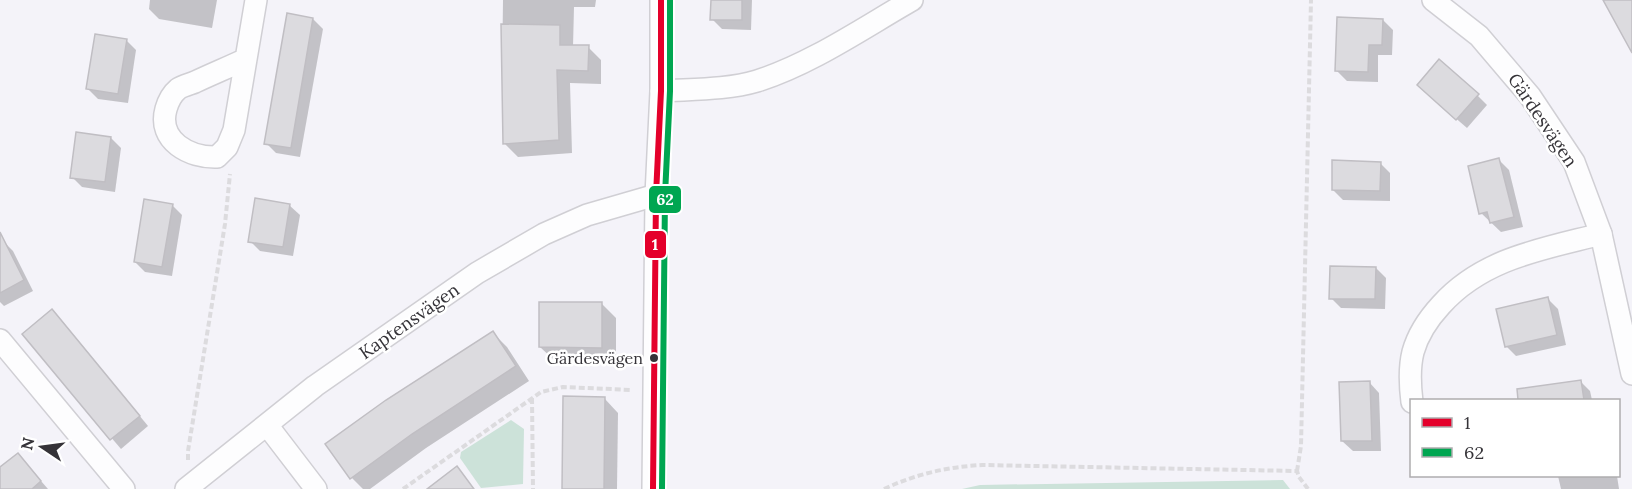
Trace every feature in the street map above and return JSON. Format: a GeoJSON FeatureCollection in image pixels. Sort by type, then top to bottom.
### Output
{"type":"FeatureCollection","features":[{"type":"Feature","properties":{"kind":"street"},"geometry":{"type":"LineString","coordinates":[[246,59],[178,89],[168,101],[165,114],[166,129],[175,143],[187,152],[203,157],[218,157],[228,147],[234,130],[256,0]]}},
{"type":"Feature","properties":{"kind":"street"},"geometry":{"type":"LineString","coordinates":[[653,489],[656,195],[661,91],[661,0]]}},
{"type":"Feature","properties":{"kind":"street"},"geometry":{"type":"LineString","coordinates":[[661,91],[728,86],[756,81],[818,53],[912,0]]}},
{"type":"Feature","properties":{"kind":"street","name":"Gärdesvägen"},"geometry":{"type":"LineString","coordinates":[[1433,0],[1479,36],[1530,96],[1574,162],[1601,234],[1632,374]]}},
{"type":"Feature","properties":{"kind":"street","name":"Kaptensvägen"},"geometry":{"type":"LineString","coordinates":[[192,484],[315,386],[477,273],[544,234],[587,215],[656,195]]}},
{"type":"Feature","properties":{"kind":"street"},"geometry":{"type":"LineString","coordinates":[[1412,399],[1410,381],[1413,351],[1428,319],[1450,294],[1480,272],[1520,255],[1601,234]]}},
{"type":"Feature","properties":{"kind":"street"},"geometry":{"type":"LineString","coordinates":[[0,340],[124,489]]}},
{"type":"Feature","properties":{"kind":"street"},"geometry":{"type":"LineString","coordinates":[[267,425],[316,489]]}},
{"type":"Feature","properties":{"kind":"path"},"geometry":{"type":"LineString","coordinates":[[1308,489],[1297,471],[1301,446],[1311,0]]}},
{"type":"Feature","properties":{"kind":"path"},"geometry":{"type":"LineString","coordinates":[[192,484],[188,451],[229,191],[229,164],[221,153]]}},
{"type":"Feature","properties":{"kind":"path"},"geometry":{"type":"LineString","coordinates":[[403,489],[541,392],[563,387],[654,391]]}},
{"type":"Feature","properties":{"kind":"path"},"geometry":{"type":"LineString","coordinates":[[532,397],[533,489]]}},
{"type":"Feature","properties":{"kind":"path"},"geometry":{"type":"LineString","coordinates":[[884,489],[918,475],[938,470],[982,465],[1297,471]]}},
{"type":"Feature","properties":{"kind":"green space"},"geometry":{"type":"Polygon","coordinates":[[[511,420],[524,429],[523,484],[481,488],[460,458],[461,452],[511,420]]]}},
{"type":"Feature","properties":{"kind":"green space"},"geometry":{"type":"Polygon","coordinates":[[[1283,480],[1290,489],[962,489],[980,485],[1283,480]]]}},
{"type":"Feature","properties":{"kind":"building"},"geometry":{"type":"Polygon","coordinates":[[[711,0],[742,0],[742,20],[710,20],[711,0]]]}},
{"type":"Feature","properties":{"kind":"building"},"geometry":{"type":"Polygon","coordinates":[[[1603,0],[1632,0],[1632,53],[1603,0]]]}},
{"type":"Feature","properties":{"kind":"building"},"geometry":{"type":"Polygon","coordinates":[[[287,13],[313,18],[291,148],[264,144],[287,13]]]}},
{"type":"Feature","properties":{"kind":"building"},"geometry":{"type":"Polygon","coordinates":[[[1337,17],[1383,19],[1382,45],[1369,45],[1368,72],[1335,71],[1337,17]]]}},
{"type":"Feature","properties":{"kind":"building"},"geometry":{"type":"Polygon","coordinates":[[[501,24],[560,25],[560,45],[589,45],[588,71],[557,70],[559,140],[503,144],[501,24]]]}},
{"type":"Feature","properties":{"kind":"building"},"geometry":{"type":"Polygon","coordinates":[[[95,34],[127,39],[118,94],[86,89],[95,34]]]}},
{"type":"Feature","properties":{"kind":"building"},"geometry":{"type":"Polygon","coordinates":[[[1439,59],[1479,94],[1456,120],[1417,85],[1439,59]]]}},
{"type":"Feature","properties":{"kind":"building"},"geometry":{"type":"Polygon","coordinates":[[[76,132],[111,137],[105,182],[70,178],[76,132]]]}},
{"type":"Feature","properties":{"kind":"building"},"geometry":{"type":"Polygon","coordinates":[[[1499,158],[1514,217],[1490,223],[1487,212],[1479,214],[1468,166],[1499,158]]]}},
{"type":"Feature","properties":{"kind":"building"},"geometry":{"type":"Polygon","coordinates":[[[1332,160],[1381,162],[1380,191],[1332,190],[1332,160]]]}},
{"type":"Feature","properties":{"kind":"building"},"geometry":{"type":"Polygon","coordinates":[[[255,198],[290,204],[283,247],[248,242],[255,198]]]}},
{"type":"Feature","properties":{"kind":"building"},"geometry":{"type":"Polygon","coordinates":[[[144,199],[173,204],[162,267],[134,262],[144,199]]]}},
{"type":"Feature","properties":{"kind":"building"},"geometry":{"type":"Polygon","coordinates":[[[0,232],[24,280],[0,293],[0,232]]]}},
{"type":"Feature","properties":{"kind":"building"},"geometry":{"type":"Polygon","coordinates":[[[1330,266],[1376,267],[1375,299],[1329,299],[1330,266]]]}},
{"type":"Feature","properties":{"kind":"building"},"geometry":{"type":"Polygon","coordinates":[[[1548,297],[1557,335],[1505,347],[1496,309],[1548,297]]]}},
{"type":"Feature","properties":{"kind":"building"},"geometry":{"type":"Polygon","coordinates":[[[539,302],[602,302],[602,348],[539,347],[539,302]]]}},
{"type":"Feature","properties":{"kind":"building"},"geometry":{"type":"Polygon","coordinates":[[[52,309],[140,416],[110,440],[22,334],[52,309]]]}},
{"type":"Feature","properties":{"kind":"building"},"geometry":{"type":"Polygon","coordinates":[[[493,331],[516,366],[412,434],[350,479],[325,444],[386,400],[493,331]]]}},
{"type":"Feature","properties":{"kind":"building"},"geometry":{"type":"Polygon","coordinates":[[[1581,380],[1584,399],[1518,399],[1517,389],[1581,380]]]}},
{"type":"Feature","properties":{"kind":"building"},"geometry":{"type":"Polygon","coordinates":[[[1370,381],[1372,441],[1341,441],[1339,382],[1370,381]]]}},
{"type":"Feature","properties":{"kind":"building"},"geometry":{"type":"Polygon","coordinates":[[[563,396],[605,397],[604,489],[562,489],[563,396]]]}},
{"type":"Feature","properties":{"kind":"building"},"geometry":{"type":"Polygon","coordinates":[[[18,453],[41,481],[32,489],[0,489],[0,467],[18,453]]]}},
{"type":"Feature","properties":{"kind":"building"},"geometry":{"type":"Polygon","coordinates":[[[457,466],[474,489],[427,489],[457,466]]]}},
{"type":"Feature","properties":{"kind":"transit line","name":"1"},"geometry":{"type":"LineString","coordinates":[[653,489],[656,195],[661,91],[661,0]]}},
{"type":"Feature","properties":{"kind":"transit line","name":"62"},"geometry":{"type":"LineString","coordinates":[[662,489],[665,195],[670,91],[670,0]]}},
{"type":"Feature","properties":{"kind":"place","name":"Gärdesvägen"},"geometry":{"type":"Point","coordinates":[654,358]}}]}
